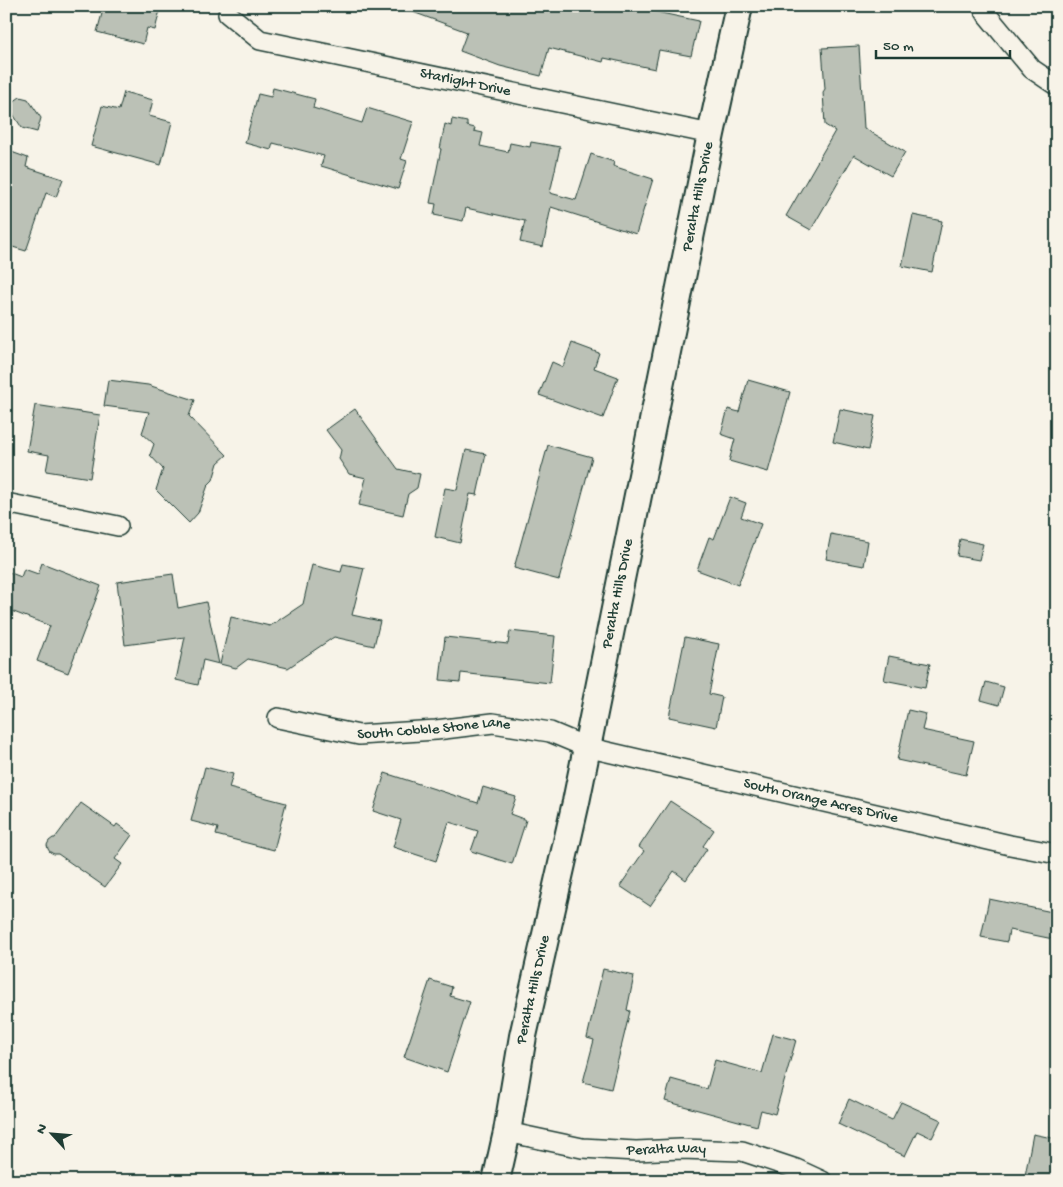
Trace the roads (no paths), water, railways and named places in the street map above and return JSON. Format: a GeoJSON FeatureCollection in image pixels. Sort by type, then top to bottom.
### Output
{"type":"FeatureCollection","features":[{"type":"Feature","properties":{"kind":"street","name":"Peralta Hills Drive"},"geometry":{"type":"LineString","coordinates":[[496,1181],[507,1132],[523,1036],[576,802],[711,134],[739,6]]}},
{"type":"Feature","properties":{"kind":"street"},"geometry":{"type":"LineString","coordinates":[[982,6],[988,16],[1032,69],[1057,86]]}},
{"type":"Feature","properties":{"kind":"street","name":"Starlight Drive"},"geometry":{"type":"LineString","coordinates":[[228,14],[260,40],[711,134]]}},
{"type":"Feature","properties":{"kind":"street"},"geometry":{"type":"LineString","coordinates":[[6,502],[118,526]]}},
{"type":"Feature","properties":{"kind":"street","name":"South Cobble Stone Lane"},"geometry":{"type":"LineString","coordinates":[[278,718],[360,735],[436,730],[493,723],[550,732],[586,748]]}},
{"type":"Feature","properties":{"kind":"street","name":"South Orange Acres Drive"},"geometry":{"type":"LineString","coordinates":[[586,748],[1010,845],[1057,854]]}},
{"type":"Feature","properties":{"kind":"street","name":"Peralta Way"},"geometry":{"type":"LineString","coordinates":[[507,1132],[582,1148],[636,1151],[681,1149],[742,1152],[796,1169],[822,1181]]}}]}
